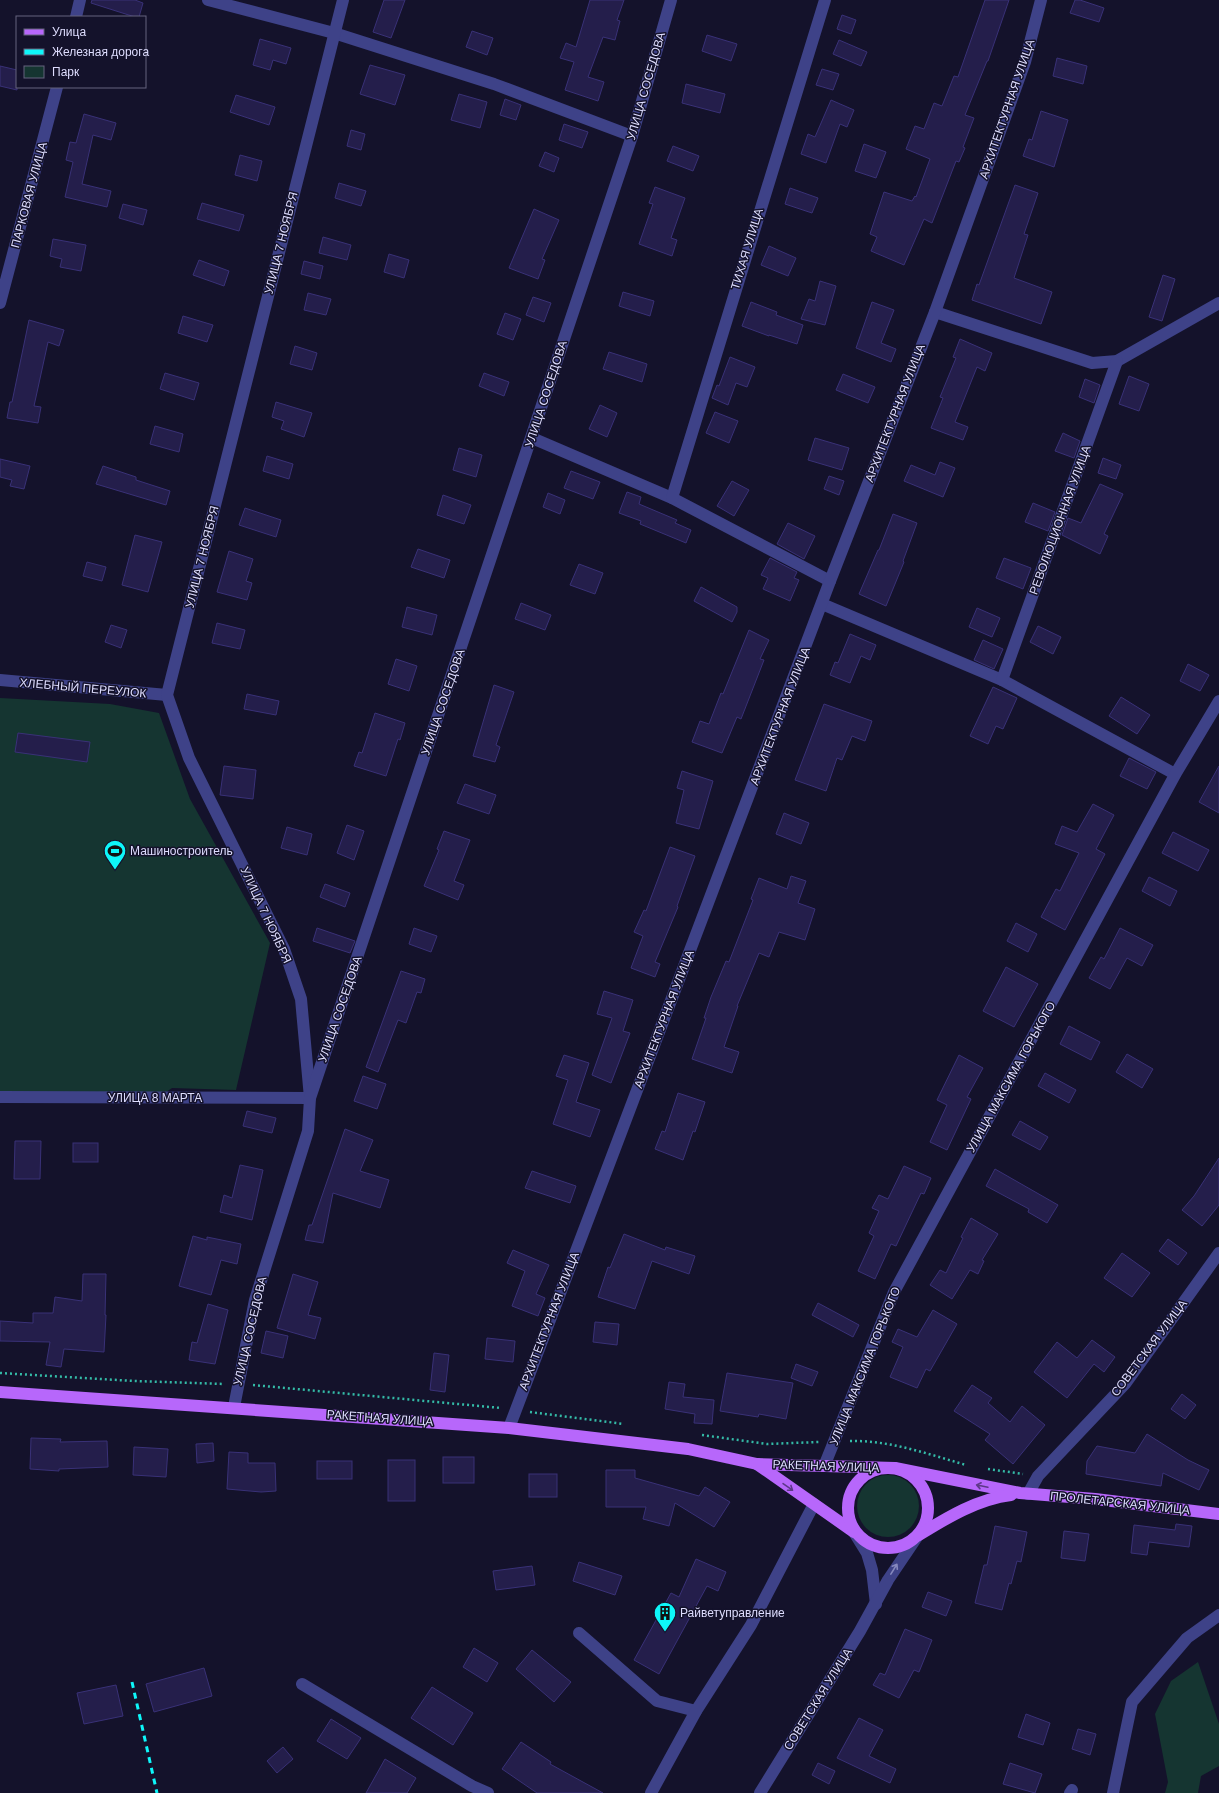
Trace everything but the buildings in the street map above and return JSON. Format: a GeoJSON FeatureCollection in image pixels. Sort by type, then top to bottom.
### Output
{"type":"FeatureCollection","features":[{"type":"Feature","properties":{"kind":"main road","name":"РАКЕТНАЯ УЛИЦА"},"geometry":{"type":"LineString","coordinates":[[0,1392],[234,1407],[509,1428],[688,1449],[757,1464],[825,1464],[895,1468]]}},
{"type":"Feature","properties":{"kind":"main road","name":"РАКЕТНАЯ УЛИЦА"},"geometry":{"type":"LineString","coordinates":[[757,1464],[854,1532]]}},
{"type":"Feature","properties":{"kind":"main road"},"geometry":{"type":"LineString","coordinates":[[877,1468],[895,1468],[911,1474],[923,1488],[929,1507],[925,1526],[917,1537],[907,1544],[894,1549],[881,1549],[866,1543],[854,1532],[848,1517],[849,1495],[861,1477],[877,1468]]}},
{"type":"Feature","properties":{"kind":"main road","name":"ПРОЛЕТАРСКАЯ УЛИЦА"},"geometry":{"type":"LineString","coordinates":[[895,1468],[1024,1494],[1095,1499],[1219,1514]]}},
{"type":"Feature","properties":{"kind":"main road","name":"ПРОЛЕТАРСКАЯ УЛИЦА"},"geometry":{"type":"LineString","coordinates":[[917,1537],[943,1520],[974,1505],[998,1496],[1024,1494]]}},
{"type":"Feature","properties":{"kind":"street"},"geometry":{"type":"LineString","coordinates":[[76,16],[80,0]]}},
{"type":"Feature","properties":{"kind":"street"},"geometry":{"type":"LineString","coordinates":[[208,0],[334,33],[494,84],[632,136]]}},
{"type":"Feature","properties":{"kind":"street","name":"УЛИЦА 7 НОЯБРЯ"},"geometry":{"type":"LineString","coordinates":[[310,1098],[301,999],[284,949],[188,758],[167,695],[343,0]]}},
{"type":"Feature","properties":{"kind":"street","name":"УЛИЦА СОСЕДОВА"},"geometry":{"type":"LineString","coordinates":[[234,1407],[255,1300],[308,1131],[310,1098],[632,136],[671,0]]}},
{"type":"Feature","properties":{"kind":"street","name":"ТИХАЯ УЛИЦА"},"geometry":{"type":"LineString","coordinates":[[672,498],[825,0]]}},
{"type":"Feature","properties":{"kind":"street","name":"АРХИТЕКТУРНАЯ УЛИЦА"},"geometry":{"type":"LineString","coordinates":[[509,1428],[830,581],[935,312],[1025,62],[1041,0]]}},
{"type":"Feature","properties":{"kind":"street","name":"ПАРКОВАЯ УЛИЦА"},"geometry":{"type":"LineString","coordinates":[[0,304],[57,88]]}},
{"type":"Feature","properties":{"kind":"street"},"geometry":{"type":"LineString","coordinates":[[935,312],[1092,363],[1117,361],[1219,303]]}},
{"type":"Feature","properties":{"kind":"street","name":"РЕВОЛЮЦИОННАЯ УЛИЦА"},"geometry":{"type":"LineString","coordinates":[[1002,680],[1117,361]]}},
{"type":"Feature","properties":{"kind":"street"},"geometry":{"type":"LineString","coordinates":[[532,438],[672,498],[830,581]]}},
{"type":"Feature","properties":{"kind":"street"},"geometry":{"type":"LineString","coordinates":[[822,604],[1002,680],[1176,774]]}},
{"type":"Feature","properties":{"kind":"street","name":"ХЛЕБНЫЙ ПЕРЕУЛОК"},"geometry":{"type":"LineString","coordinates":[[0,680],[167,695]]}},
{"type":"Feature","properties":{"kind":"street","name":"УЛИЦА МАКСИМА ГОРЬКОГО"},"geometry":{"type":"LineString","coordinates":[[825,1464],[894,1292],[1176,774],[1219,701]]}},
{"type":"Feature","properties":{"kind":"street","name":"УЛИЦА 8 МАРТА"},"geometry":{"type":"LineString","coordinates":[[0,1097],[310,1098]]}},
{"type":"Feature","properties":{"kind":"street","name":"СОВЕТСКАЯ УЛИЦА"},"geometry":{"type":"LineString","coordinates":[[1024,1494],[1038,1476],[1125,1384],[1219,1253]]}},
{"type":"Feature","properties":{"kind":"street"},"geometry":{"type":"LineString","coordinates":[[651,1793],[696,1711],[751,1625],[814,1504]]}},
{"type":"Feature","properties":{"kind":"street"},"geometry":{"type":"LineString","coordinates":[[854,1532],[867,1553],[872,1570],[876,1604]]}},
{"type":"Feature","properties":{"kind":"street","name":"СОВЕТСКАЯ УЛИЦА"},"geometry":{"type":"LineString","coordinates":[[760,1793],[876,1604],[896,1567],[917,1537]]}},
{"type":"Feature","properties":{"kind":"street"},"geometry":{"type":"LineString","coordinates":[[1114,1793],[1132,1702],[1187,1638],[1219,1615]]}},
{"type":"Feature","properties":{"kind":"street"},"geometry":{"type":"LineString","coordinates":[[579,1633],[657,1701],[696,1711]]}},
{"type":"Feature","properties":{"kind":"street"},"geometry":{"type":"LineString","coordinates":[[302,1684],[472,1786],[488,1793]]}},
{"type":"Feature","properties":{"kind":"green space","name":"Машиностроитель"},"geometry":{"type":"Polygon","coordinates":[[[0,698],[110,704],[159,713],[190,799],[270,943],[236,1090],[172,1088],[159,1097],[0,1092],[0,698]]]}},
{"type":"Feature","properties":{"kind":"green space"},"geometry":{"type":"Polygon","coordinates":[[[882,1475],[894,1475],[910,1484],[917,1494],[919,1506],[917,1518],[910,1528],[894,1537],[882,1537],[871,1532],[862,1523],[857,1512],[857,1500],[862,1489],[871,1480],[882,1475]]]}},
{"type":"Feature","properties":{"kind":"green space"},"geometry":{"type":"Polygon","coordinates":[[[1198,1662],[1219,1724],[1219,1766],[1201,1776],[1198,1793],[1165,1793],[1168,1782],[1155,1714],[1171,1681],[1198,1662]]]}},
{"type":"Feature","properties":{"kind":"railway"},"geometry":{"type":"LineString","coordinates":[[132,1682],[157,1793]]}},
{"type":"Feature","properties":{"kind":"place","name":"Машиностроитель"},"geometry":{"type":"Point","coordinates":[115,870]}},
{"type":"Feature","properties":{"kind":"place","name":"Райветуправление"},"geometry":{"type":"Point","coordinates":[665,1632]}}]}
